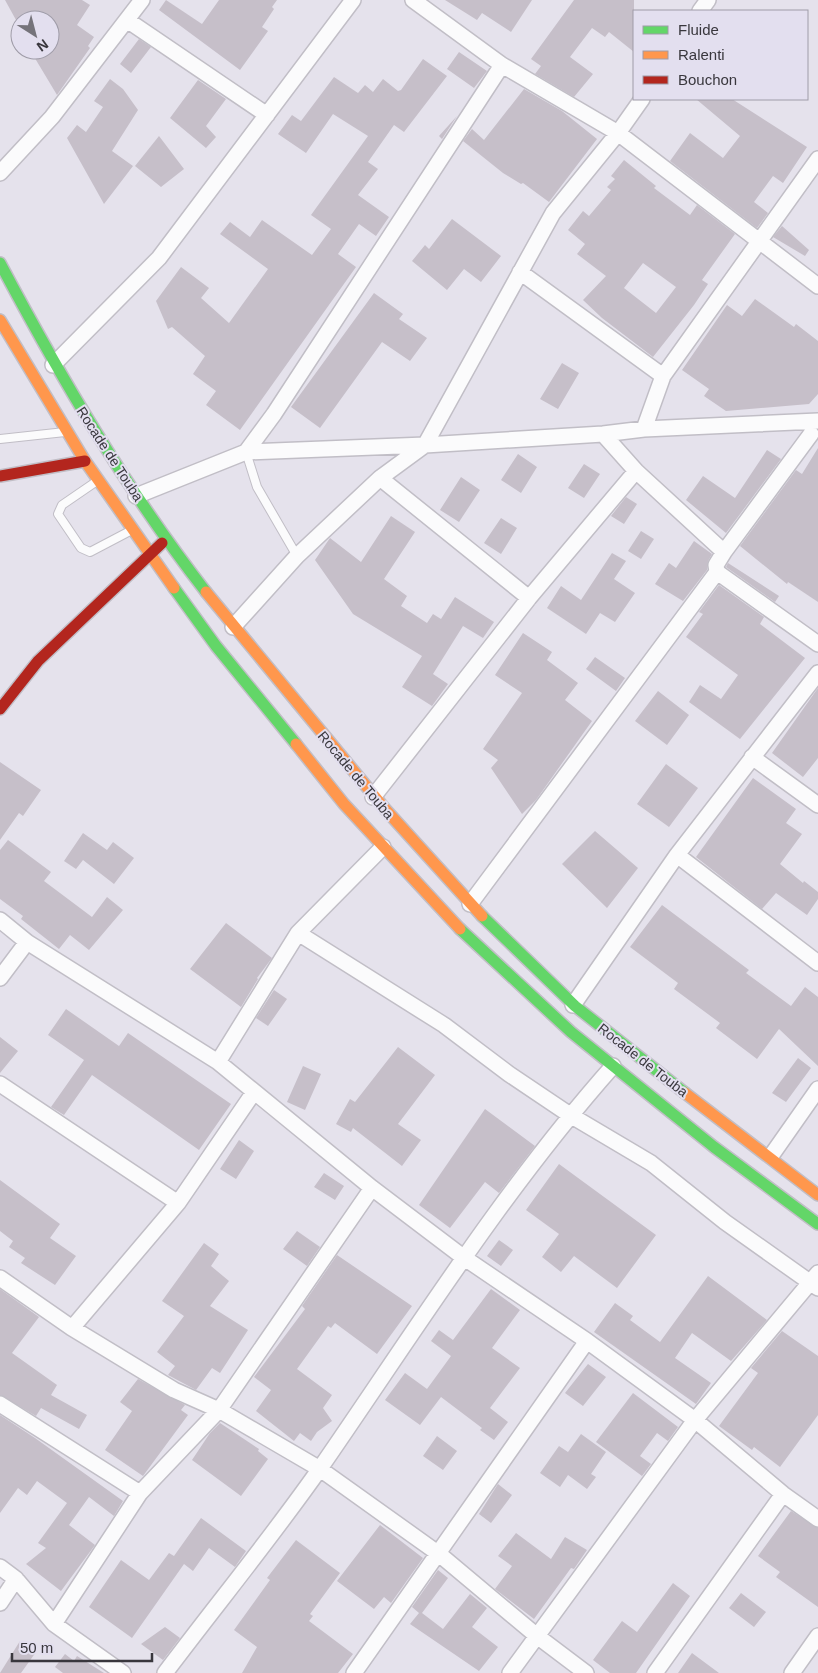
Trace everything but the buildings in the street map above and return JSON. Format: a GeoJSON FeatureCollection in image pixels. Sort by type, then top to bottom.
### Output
{"type":"FeatureCollection","features":[{"type":"Feature","properties":{"kind":"main road","name":"Rocade de Touba"},"geometry":{"type":"LineString","coordinates":[[0,263],[53,365],[136,496],[233,627],[373,797],[470,904],[573,1005],[645,1065],[771,1156],[818,1195]]}},
{"type":"Feature","properties":{"kind":"main road","name":"Rocade de Touba"},"geometry":{"type":"LineString","coordinates":[[0,320],[85,461],[149,554],[216,646],[344,804],[444,914],[571,1032],[714,1147],[818,1224]]}},
{"type":"Feature","properties":{"kind":"main road"},"geometry":{"type":"LineString","coordinates":[[0,476],[110,456]]}},
{"type":"Feature","properties":{"kind":"main road"},"geometry":{"type":"LineString","coordinates":[[0,709],[38,661],[149,554],[168,539]]}},
{"type":"Feature","properties":{"kind":"street"},"geometry":{"type":"LineString","coordinates":[[0,172],[52,117],[142,0]]}},
{"type":"Feature","properties":{"kind":"street"},"geometry":{"type":"LineString","coordinates":[[53,365],[159,258],[353,0]]}},
{"type":"Feature","properties":{"kind":"street"},"geometry":{"type":"LineString","coordinates":[[413,0],[502,65],[618,133],[818,286]]}},
{"type":"Feature","properties":{"kind":"street"},"geometry":{"type":"LineString","coordinates":[[127,20],[267,115]]}},
{"type":"Feature","properties":{"kind":"street"},"geometry":{"type":"LineString","coordinates":[[246,452],[274,414],[502,65]]}},
{"type":"Feature","properties":{"kind":"street"},"geometry":{"type":"LineString","coordinates":[[233,627],[297,556],[380,478],[425,445],[552,213],[618,133],[641,100]]}},
{"type":"Feature","properties":{"kind":"street"},"geometry":{"type":"LineString","coordinates":[[644,429],[664,376],[818,159]]}},
{"type":"Feature","properties":{"kind":"street"},"geometry":{"type":"LineString","coordinates":[[520,272],[664,376]]}},
{"type":"Feature","properties":{"kind":"street"},"geometry":{"type":"LineString","coordinates":[[136,496],[246,452],[425,445],[603,434],[644,429],[814,429]]}},
{"type":"Feature","properties":{"kind":"street"},"geometry":{"type":"LineString","coordinates":[[470,904],[717,572],[716,564],[724,552],[814,429]]}},
{"type":"Feature","properties":{"kind":"street"},"geometry":{"type":"LineString","coordinates":[[603,434],[636,471],[724,552]]}},
{"type":"Feature","properties":{"kind":"street"},"geometry":{"type":"LineString","coordinates":[[373,797],[528,598],[636,471]]}},
{"type":"Feature","properties":{"kind":"street"},"geometry":{"type":"LineString","coordinates":[[380,478],[528,598]]}},
{"type":"Feature","properties":{"kind":"street"},"geometry":{"type":"LineString","coordinates":[[717,572],[818,644]]}},
{"type":"Feature","properties":{"kind":"street"},"geometry":{"type":"LineString","coordinates":[[573,1005],[677,855],[818,673]]}},
{"type":"Feature","properties":{"kind":"street"},"geometry":{"type":"LineString","coordinates":[[752,757],[818,805]]}},
{"type":"Feature","properties":{"kind":"street"},"geometry":{"type":"LineString","coordinates":[[218,1062],[298,933],[383,847]]}},
{"type":"Feature","properties":{"kind":"street"},"geometry":{"type":"LineString","coordinates":[[677,855],[818,963]]}},
{"type":"Feature","properties":{"kind":"street"},"geometry":{"type":"LineString","coordinates":[[0,920],[27,942],[218,1062],[372,1188],[464,1257],[587,1341],[695,1420],[783,1494],[818,1519]]}},
{"type":"Feature","properties":{"kind":"street"},"geometry":{"type":"LineString","coordinates":[[298,933],[444,1025],[508,1074],[570,1115],[651,1163],[725,1222],[815,1281],[695,1420],[510,1673]]}},
{"type":"Feature","properties":{"kind":"street"},"geometry":{"type":"LineString","coordinates":[[0,978],[27,942]]}},
{"type":"Feature","properties":{"kind":"street"},"geometry":{"type":"LineString","coordinates":[[166,1673],[320,1469],[464,1257],[570,1115],[613,1066]]}},
{"type":"Feature","properties":{"kind":"street"},"geometry":{"type":"LineString","coordinates":[[0,1084],[178,1203]]}},
{"type":"Feature","properties":{"kind":"street"},"geometry":{"type":"LineString","coordinates":[[771,1156],[818,1089]]}},
{"type":"Feature","properties":{"kind":"street"},"geometry":{"type":"LineString","coordinates":[[72,1328],[178,1203],[254,1092]]}},
{"type":"Feature","properties":{"kind":"street"},"geometry":{"type":"LineString","coordinates":[[54,1624],[140,1494],[219,1410],[372,1188]]}},
{"type":"Feature","properties":{"kind":"street"},"geometry":{"type":"LineString","coordinates":[[0,1278],[72,1328],[174,1390],[219,1410],[320,1469],[439,1554],[537,1636],[586,1673]]}},
{"type":"Feature","properties":{"kind":"street"},"geometry":{"type":"LineString","coordinates":[[354,1673],[587,1341]]}},
{"type":"Feature","properties":{"kind":"street"},"geometry":{"type":"LineString","coordinates":[[0,1404],[140,1494]]}},
{"type":"Feature","properties":{"kind":"street"},"geometry":{"type":"LineString","coordinates":[[655,1673],[783,1494]]}},
{"type":"Feature","properties":{"kind":"street"},"geometry":{"type":"LineString","coordinates":[[0,1567],[16,1579],[54,1624],[123,1673]]}},
{"type":"Feature","properties":{"kind":"street"},"geometry":{"type":"LineString","coordinates":[[0,1603],[16,1579]]}},
{"type":"Feature","properties":{"kind":"street"},"geometry":{"type":"LineString","coordinates":[[792,1673],[818,1636]]}},
{"type":"Feature","properties":{"kind":"lane"},"geometry":{"type":"LineString","coordinates":[[0,439],[67,431]]}},
{"type":"Feature","properties":{"kind":"lane"},"geometry":{"type":"LineString","coordinates":[[246,452],[257,487],[297,556]]}},
{"type":"Feature","properties":{"kind":"lane"},"geometry":{"type":"LineString","coordinates":[[98,481],[62,505],[58,514],[81,548],[90,552],[132,530]]}},
{"type":"Feature","properties":{"kind":"traffic: fast"},"geometry":{"type":"LineString","coordinates":[[0,263],[96,432],[149,513],[206,592]]}},
{"type":"Feature","properties":{"kind":"traffic: fast"},"geometry":{"type":"LineString","coordinates":[[174,588],[216,646],[296,744]]}},
{"type":"Feature","properties":{"kind":"traffic: fast"},"geometry":{"type":"LineString","coordinates":[[482,916],[575,1006],[685,1093]]}},
{"type":"Feature","properties":{"kind":"traffic: fast"},"geometry":{"type":"LineString","coordinates":[[460,929],[571,1032],[714,1147],[818,1224]]}},
{"type":"Feature","properties":{"kind":"traffic: slow"},"geometry":{"type":"LineString","coordinates":[[0,320],[85,461],[174,588]]}},
{"type":"Feature","properties":{"kind":"traffic: slow"},"geometry":{"type":"LineString","coordinates":[[206,592],[385,809],[482,916]]}},
{"type":"Feature","properties":{"kind":"traffic: slow"},"geometry":{"type":"LineString","coordinates":[[296,744],[344,804],[460,929]]}},
{"type":"Feature","properties":{"kind":"traffic: slow"},"geometry":{"type":"LineString","coordinates":[[685,1093],[818,1195]]}},
{"type":"Feature","properties":{"kind":"traffic: jam"},"geometry":{"type":"LineString","coordinates":[[0,476],[85,461]]}},
{"type":"Feature","properties":{"kind":"traffic: jam"},"geometry":{"type":"LineString","coordinates":[[0,709],[38,661],[162,543]]}}]}
